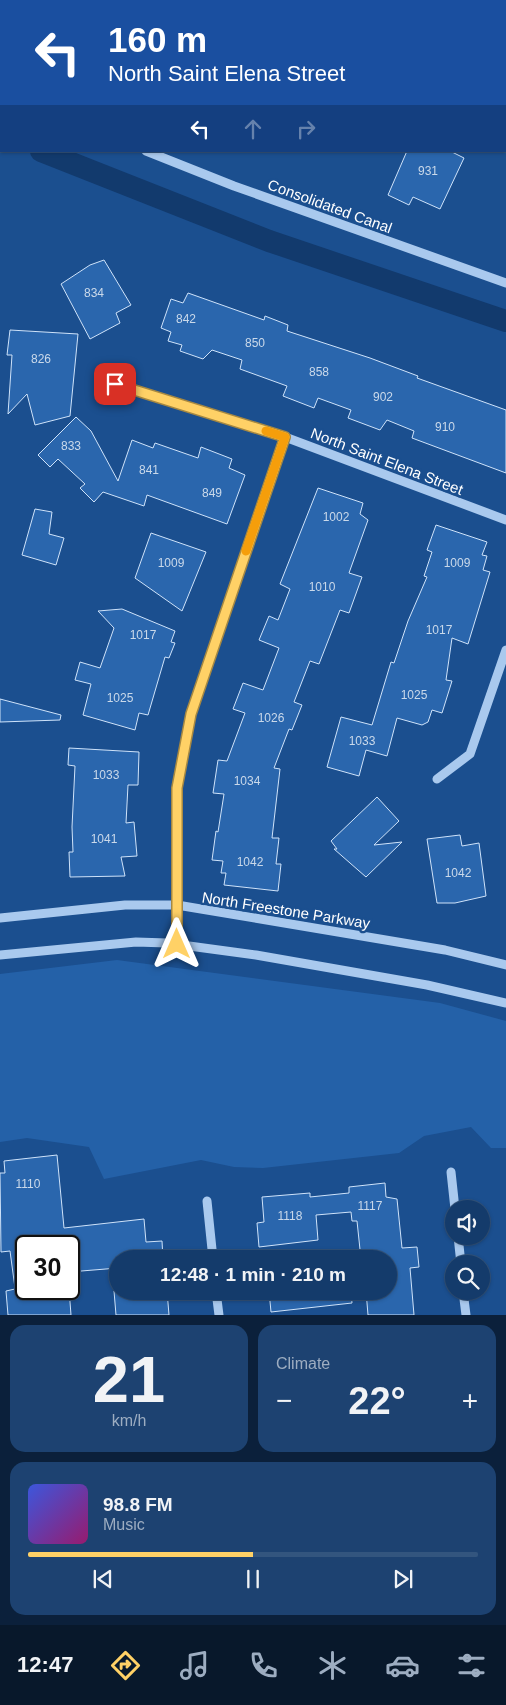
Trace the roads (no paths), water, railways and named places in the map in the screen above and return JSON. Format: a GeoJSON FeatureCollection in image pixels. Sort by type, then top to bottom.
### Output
{"type":"FeatureCollection","features":[{"type":"Feature","properties":{"kind":"street","name":"Consolidated Canal"},"geometry":{"type":"LineString","coordinates":[[149,152],[234,186],[506,283]]}},
{"type":"Feature","properties":{"kind":"street","name":"North Saint Elena Street"},"geometry":{"type":"LineString","coordinates":[[115,384],[285,437],[506,520]]}},
{"type":"Feature","properties":{"kind":"street"},"geometry":{"type":"LineString","coordinates":[[177,944],[177,788],[191,714],[285,437]]}},
{"type":"Feature","properties":{"kind":"street"},"geometry":{"type":"LineString","coordinates":[[437,779],[470,754],[506,650]]}},
{"type":"Feature","properties":{"kind":"street","name":"North Freestone Parkway"},"geometry":{"type":"LineString","coordinates":[[0,918],[125,906],[177,905],[445,950],[506,965]]}},
{"type":"Feature","properties":{"kind":"street"},"geometry":{"type":"LineString","coordinates":[[0,955],[136,942],[177,944],[427,984],[506,1003]]}},
{"type":"Feature","properties":{"kind":"street"},"geometry":{"type":"LineString","coordinates":[[451,1172],[454,1200]]}},
{"type":"Feature","properties":{"kind":"street"},"geometry":{"type":"LineString","coordinates":[[207,1201],[212,1250]]}},
{"type":"Feature","properties":{"kind":"street"},"geometry":{"type":"LineString","coordinates":[[217,1300],[218,1315]]}},
{"type":"Feature","properties":{"kind":"street"},"geometry":{"type":"LineString","coordinates":[[464,1300],[466,1315]]}},
{"type":"Feature","properties":{"kind":"waterway"},"geometry":{"type":"LineString","coordinates":[[44,152],[269,241],[506,321]]}}]}
